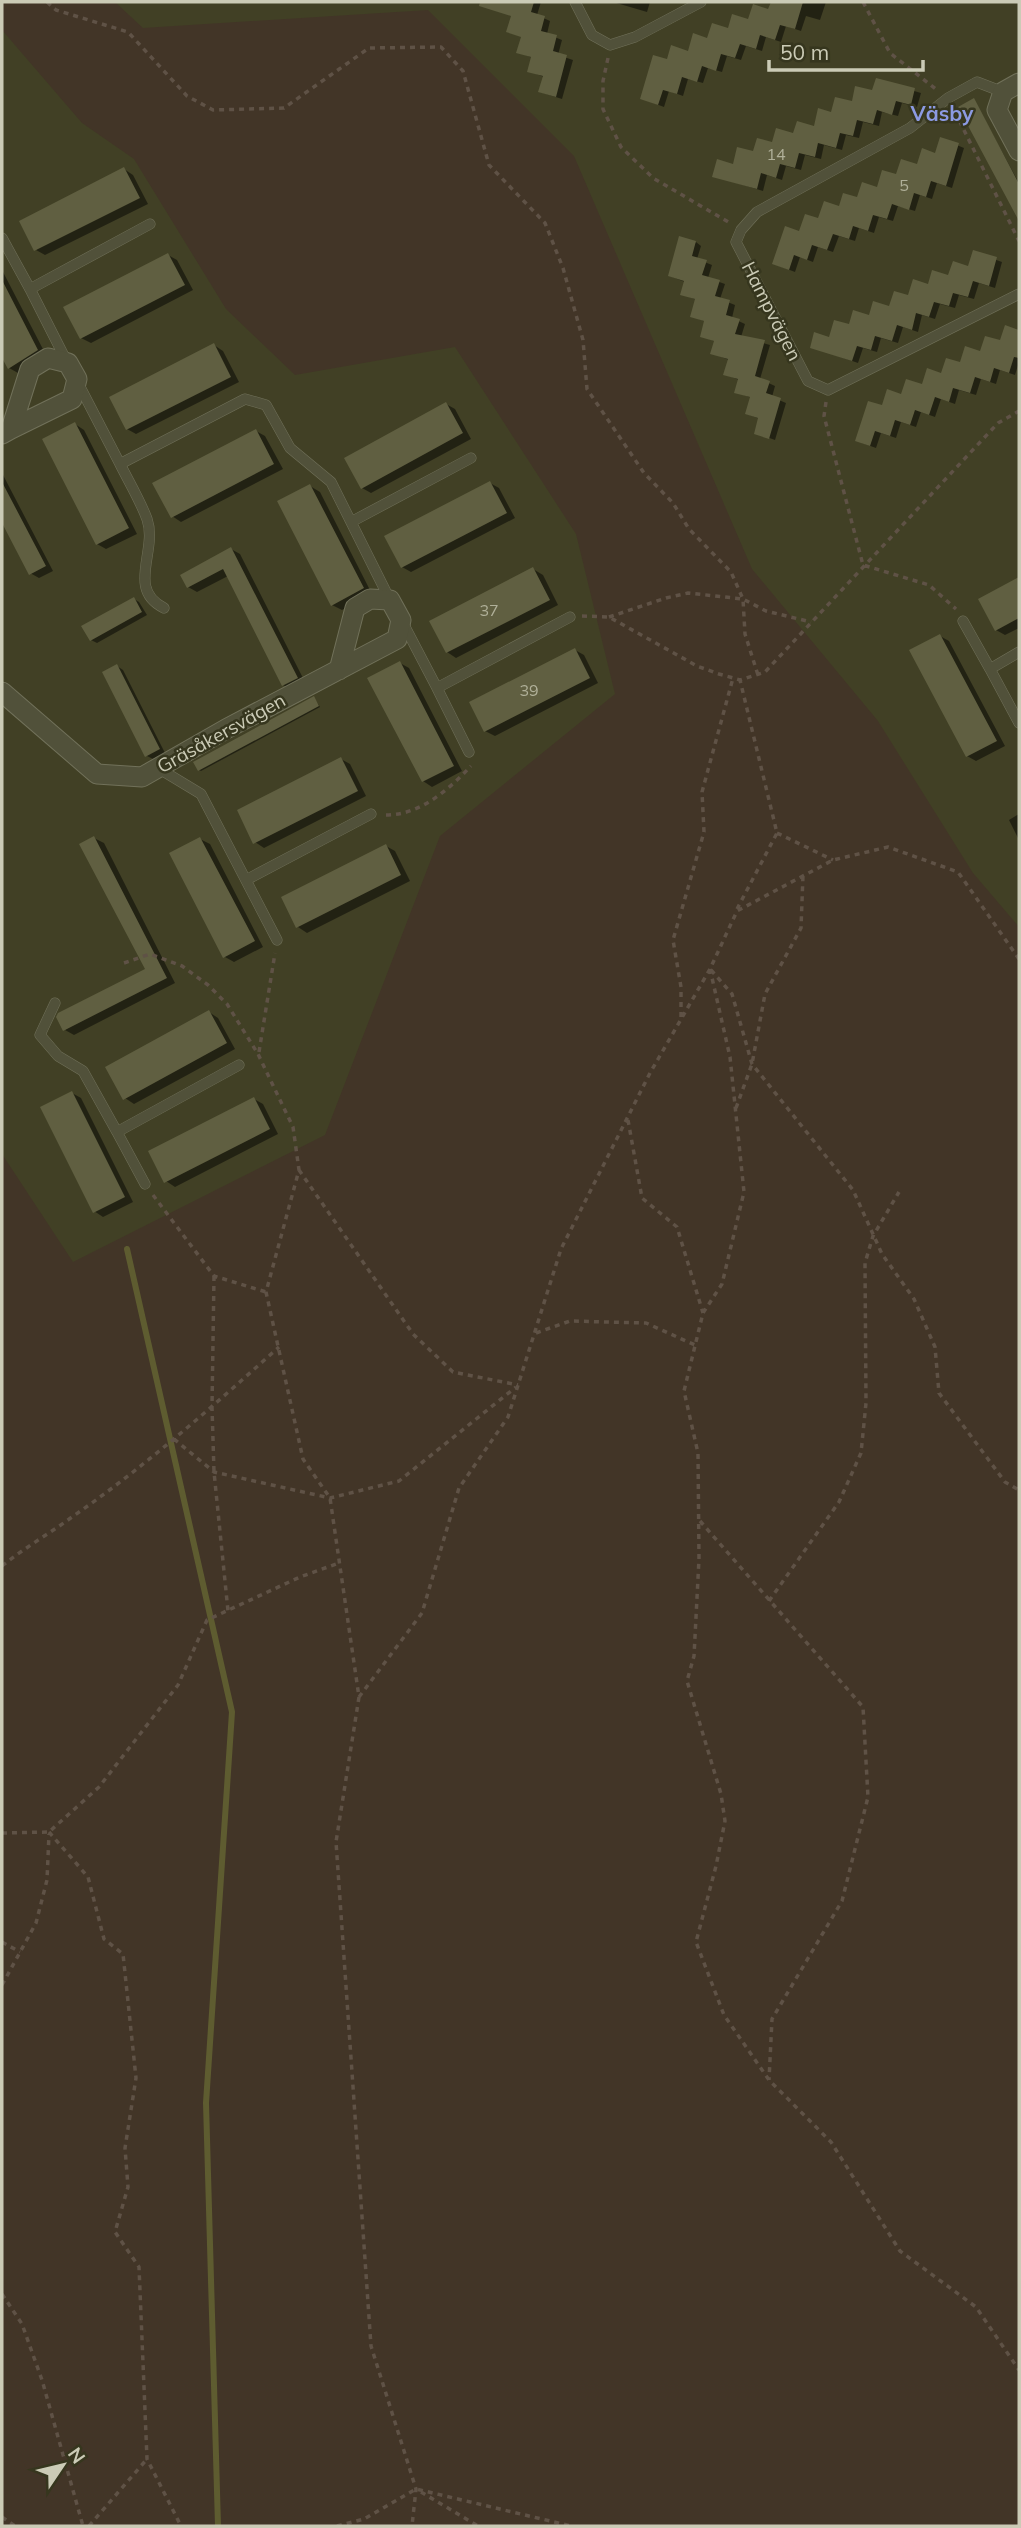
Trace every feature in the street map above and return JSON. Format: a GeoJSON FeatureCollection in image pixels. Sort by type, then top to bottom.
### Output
{"type":"FeatureCollection","features":[{"type":"Feature","properties":{"kind":"street"},"geometry":{"type":"LineString","coordinates":[[1011,88],[998,110],[1019,151]]}},
{"type":"Feature","properties":{"kind":"street"},"geometry":{"type":"LineString","coordinates":[[48,358],[72,371],[72,399],[6,432],[30,369],[48,358]]}},
{"type":"Feature","properties":{"kind":"street"},"geometry":{"type":"LineString","coordinates":[[339,670],[355,608],[369,599],[390,600],[401,620]]}},
{"type":"Feature","properties":{"kind":"street","name":"Gräsåkersvägen"},"geometry":{"type":"LineString","coordinates":[[2,692],[97,774],[142,777],[397,639],[401,620]]}},
{"type":"Feature","properties":{"kind":"lane"},"geometry":{"type":"LineString","coordinates":[[575,2],[592,35],[610,46],[635,37],[701,2]]}},
{"type":"Feature","properties":{"kind":"lane"},"geometry":{"type":"LineString","coordinates":[[741,230],[757,212],[910,128],[948,98],[977,82],[1011,88]]}},
{"type":"Feature","properties":{"kind":"lane"},"geometry":{"type":"LineString","coordinates":[[30,289],[150,224]]}},
{"type":"Feature","properties":{"kind":"lane","name":"Hampvägen"},"geometry":{"type":"LineString","coordinates":[[741,230],[736,242],[808,381],[828,390]]}},
{"type":"Feature","properties":{"kind":"lane"},"geometry":{"type":"LineString","coordinates":[[2,238],[148,520],[150,540],[144,586],[154,603],[164,608]]}},
{"type":"Feature","properties":{"kind":"lane"},"geometry":{"type":"LineString","coordinates":[[828,390],[1019,294]]}},
{"type":"Feature","properties":{"kind":"lane"},"geometry":{"type":"LineString","coordinates":[[120,464],[245,399],[266,405],[290,448],[331,482],[390,600]]}},
{"type":"Feature","properties":{"kind":"lane"},"geometry":{"type":"LineString","coordinates":[[351,522],[471,458]]}},
{"type":"Feature","properties":{"kind":"lane"},"geometry":{"type":"LineString","coordinates":[[437,688],[570,617]]}},
{"type":"Feature","properties":{"kind":"lane"},"geometry":{"type":"LineString","coordinates":[[401,620],[469,752]]}},
{"type":"Feature","properties":{"kind":"lane"},"geometry":{"type":"LineString","coordinates":[[963,621],[1019,723]]}},
{"type":"Feature","properties":{"kind":"lane"},"geometry":{"type":"LineString","coordinates":[[990,668],[1019,652]]}},
{"type":"Feature","properties":{"kind":"lane"},"geometry":{"type":"LineString","coordinates":[[158,768],[201,794],[277,940]]}},
{"type":"Feature","properties":{"kind":"lane"},"geometry":{"type":"LineString","coordinates":[[246,880],[371,814]]}},
{"type":"Feature","properties":{"kind":"lane"},"geometry":{"type":"LineString","coordinates":[[55,1003],[40,1035],[58,1056],[83,1071],[145,1184]]}},
{"type":"Feature","properties":{"kind":"lane"},"geometry":{"type":"LineString","coordinates":[[117,1132],[239,1065]]}},
{"type":"Feature","properties":{"kind":"path"},"geometry":{"type":"LineString","coordinates":[[47,2],[56,10],[128,32],[187,96],[213,110],[284,108],[369,48],[441,47],[463,71],[489,165],[544,223],[563,268],[583,340],[587,389],[645,473],[673,502],[689,529],[731,572],[743,599],[745,634],[758,675]]}},
{"type":"Feature","properties":{"kind":"path"},"geometry":{"type":"LineString","coordinates":[[610,46],[603,81],[603,109],[621,147],[653,178],[741,230]]}},
{"type":"Feature","properties":{"kind":"path"},"geometry":{"type":"LineString","coordinates":[[828,390],[824,416],[863,565]]}},
{"type":"Feature","properties":{"kind":"path"},"geometry":{"type":"LineString","coordinates":[[609,617],[697,666],[740,680],[765,672],[998,423],[1019,411]]}},
{"type":"Feature","properties":{"kind":"path"},"geometry":{"type":"LineString","coordinates":[[863,565],[929,585],[955,607],[963,621]]}},
{"type":"Feature","properties":{"kind":"path"},"geometry":{"type":"LineString","coordinates":[[570,617],[609,617],[688,593],[743,599],[766,611],[811,622]]}},
{"type":"Feature","properties":{"kind":"path"},"geometry":{"type":"LineString","coordinates":[[681,1019],[681,987],[673,940],[704,832],[702,792],[733,678]]}},
{"type":"Feature","properties":{"kind":"path"},"geometry":{"type":"LineString","coordinates":[[359,1697],[422,1613],[459,1488],[508,1417],[561,1249],[628,1118],[710,969],[777,833],[740,680]]}},
{"type":"Feature","properties":{"kind":"path"},"geometry":{"type":"LineString","coordinates":[[371,814],[394,815],[436,798],[452,786],[474,762],[469,752]]}},
{"type":"Feature","properties":{"kind":"path"},"geometry":{"type":"LineString","coordinates":[[777,833],[833,860]]}},
{"type":"Feature","properties":{"kind":"path"},"geometry":{"type":"LineString","coordinates":[[737,911],[833,860],[888,847],[958,872],[1019,959]]}},
{"type":"Feature","properties":{"kind":"path"},"geometry":{"type":"LineString","coordinates":[[735,1111],[752,1063],[765,994],[801,928],[803,875]]}},
{"type":"Feature","properties":{"kind":"path"},"geometry":{"type":"LineString","coordinates":[[258,1054],[277,940]]}},
{"type":"Feature","properties":{"kind":"path"},"geometry":{"type":"LineString","coordinates":[[124,964],[150,954],[182,966],[228,1004],[258,1054],[293,1127],[299,1170],[267,1292],[303,1460],[330,1498],[359,1697],[336,1842],[371,2346],[416,2489],[412,2526]]}},
{"type":"Feature","properties":{"kind":"path"},"geometry":{"type":"LineString","coordinates":[[710,969],[732,994],[752,1063],[853,1190],[882,1254],[914,1299],[935,1347],[939,1393],[1005,1482],[1019,1490]]}},
{"type":"Feature","properties":{"kind":"path"},"geometry":{"type":"LineString","coordinates":[[710,969],[730,1057],[744,1192],[722,1284],[703,1313],[684,1391],[698,1452],[699,1520],[694,1656],[687,1681],[721,1794],[724,1821],[716,1866],[696,1942],[724,2015],[769,2080],[831,2142],[900,2251],[976,2307],[1019,2370]]}},
{"type":"Feature","properties":{"kind":"path"},"geometry":{"type":"LineString","coordinates":[[628,1118],[642,1198],[677,1227],[703,1313]]}},
{"type":"Feature","properties":{"kind":"path"},"geometry":{"type":"LineString","coordinates":[[299,1170],[413,1334],[453,1372],[518,1385]]}},
{"type":"Feature","properties":{"kind":"path"},"geometry":{"type":"LineString","coordinates":[[145,1184],[214,1276],[267,1292]]}},
{"type":"Feature","properties":{"kind":"path"},"geometry":{"type":"LineString","coordinates":[[769,1601],[839,1502],[861,1453],[866,1403],[865,1264],[873,1236],[899,1192]]}},
{"type":"Feature","properties":{"kind":"path"},"geometry":{"type":"LineString","coordinates":[[214,1276],[214,1472],[228,1611]]}},
{"type":"Feature","properties":{"kind":"path"},"geometry":{"type":"LineString","coordinates":[[536,1334],[570,1321],[646,1323],[695,1345]]}},
{"type":"Feature","properties":{"kind":"path"},"geometry":{"type":"LineString","coordinates":[[2,1566],[22,1549],[73,1517],[174,1439],[279,1347]]}},
{"type":"Feature","properties":{"kind":"path"},"geometry":{"type":"LineString","coordinates":[[174,1439],[214,1472],[330,1498],[399,1481],[518,1385]]}},
{"type":"Feature","properties":{"kind":"path"},"geometry":{"type":"LineString","coordinates":[[699,1520],[863,1707],[868,1797],[842,1901],[772,2019],[769,2080]]}},
{"type":"Feature","properties":{"kind":"path"},"geometry":{"type":"LineString","coordinates":[[2,1833],[49,1832],[99,1787],[178,1685],[207,1620],[300,1577],[339,1563]]}},
{"type":"Feature","properties":{"kind":"path"},"geometry":{"type":"LineString","coordinates":[[2,1985],[36,1923],[47,1880],[49,1832]]}},
{"type":"Feature","properties":{"kind":"path"},"geometry":{"type":"LineString","coordinates":[[49,1832],[88,1877],[104,1939],[124,1954],[136,2078],[125,2148],[128,2188],[115,2232],[139,2267],[147,2459],[181,2526]]}},
{"type":"Feature","properties":{"kind":"path"},"geometry":{"type":"LineString","coordinates":[[2,1942],[20,1952]]}},
{"type":"Feature","properties":{"kind":"path"},"geometry":{"type":"LineString","coordinates":[[2,2294],[22,2324],[42,2380],[83,2526]]}},
{"type":"Feature","properties":{"kind":"path"},"geometry":{"type":"LineString","coordinates":[[89,2526],[147,2459]]}},
{"type":"Feature","properties":{"kind":"path"},"geometry":{"type":"LineString","coordinates":[[416,2489],[478,2526]]}},
{"type":"Feature","properties":{"kind":"path"},"geometry":{"type":"LineString","coordinates":[[337,2526],[363,2519],[416,2489],[571,2526]]}},
{"type":"Feature","properties":{"kind":"path"},"geometry":{"type":"LineString","coordinates":[[2,2517],[15,2526]]}},
{"type":"Feature","properties":{"kind":"shaded area"},"geometry":{"type":"Polygon","coordinates":[[[2,2],[115,2],[143,28],[428,10],[574,156],[752,569],[878,721],[973,873],[1019,927],[1019,2526],[2,2526],[2,1154],[73,1262],[325,1135],[440,836],[615,694],[576,534],[455,347],[295,375],[226,309],[134,159],[82,123],[2,30],[2,2]]]}},
{"type":"Feature","properties":{"kind":"building"},"geometry":{"type":"Polygon","coordinates":[[[480,2],[534,2],[531,12],[545,16],[541,31],[557,35],[553,51],[567,55],[556,97],[538,92],[543,76],[527,72],[531,57],[516,53],[521,37],[506,32],[511,16],[479,6],[480,2]]]}},
{"type":"Feature","properties":{"kind":"building"},"geometry":{"type":"Polygon","coordinates":[[[771,2],[803,2],[795,29],[780,25],[775,40],[760,35],[756,49],[740,44],[735,58],[721,54],[716,71],[702,66],[697,82],[682,77],[677,94],[663,90],[658,105],[640,99],[653,55],[667,59],[671,45],[688,51],[693,33],[707,38],[712,23],[728,28],[732,14],[748,19],[753,4],[768,9],[771,2]]]}},
{"type":"Feature","properties":{"kind":"building"},"geometry":{"type":"Polygon","coordinates":[[[876,78],[915,88],[911,105],[896,101],[892,115],[877,110],[873,124],[857,120],[853,136],[840,133],[836,148],[818,143],[815,157],[799,153],[795,168],[780,164],[776,178],[761,173],[757,189],[712,177],[717,159],[733,164],[737,147],[753,151],[757,138],[772,142],[776,128],[793,133],[797,121],[814,126],[818,108],[831,112],[835,97],[852,101],[855,86],[872,90],[876,78]]]}},
{"type":"Feature","properties":{"kind":"building"},"geometry":{"type":"Polygon","coordinates":[[[974,98],[1019,184],[1019,221],[958,107],[974,98]]]}},
{"type":"Feature","properties":{"kind":"building"},"geometry":{"type":"Polygon","coordinates":[[[940,137],[959,143],[946,186],[931,181],[926,197],[914,193],[909,210],[892,204],[887,219],[873,215],[868,231],[853,226],[849,239],[833,234],[827,250],[812,245],[807,260],[794,255],[789,270],[772,264],[785,226],[799,231],[805,214],[818,218],[824,201],[839,206],[843,193],[857,197],[862,182],[877,187],[882,170],[896,174],[901,159],[917,164],[922,148],[935,153],[940,137]]]}},
{"type":"Feature","properties":{"kind":"building"},"geometry":{"type":"Polygon","coordinates":[[[124,167],[140,198],[34,251],[19,221],[124,167]]]}},
{"type":"Feature","properties":{"kind":"building"},"geometry":{"type":"Polygon","coordinates":[[[679,236],[696,241],[692,256],[707,260],[702,275],[720,280],[715,296],[730,300],[726,315],[740,319],[735,334],[765,340],[755,376],[770,381],[766,393],[781,398],[769,439],[754,434],[758,418],[745,414],[750,397],[734,393],[738,379],[723,375],[728,359],[710,354],[714,341],[700,337],[704,321],[690,317],[695,299],[680,295],[684,281],[668,276],[679,236]]]}},
{"type":"Feature","properties":{"kind":"building"},"geometry":{"type":"Polygon","coordinates":[[[973,250],[997,257],[989,286],[973,281],[968,297],[953,293],[949,306],[934,302],[929,317],[916,313],[912,330],[897,325],[892,341],[875,336],[871,350],[857,346],[852,361],[810,348],[814,332],[829,337],[834,320],[849,324],[853,310],[869,315],[873,301],[889,306],[894,291],[908,295],[913,279],[928,284],[932,270],[948,275],[953,261],[968,266],[973,250]]]}},
{"type":"Feature","properties":{"kind":"building"},"geometry":{"type":"Polygon","coordinates":[[[168,253],[185,285],[80,339],[63,307],[168,253]]]}},
{"type":"Feature","properties":{"kind":"building"},"geometry":{"type":"Polygon","coordinates":[[[2,280],[38,350],[8,369],[2,358],[2,280]]]}},
{"type":"Feature","properties":{"kind":"building"},"geometry":{"type":"Polygon","coordinates":[[[1005,325],[1019,330],[1019,358],[1014,357],[1009,373],[994,368],[990,382],[975,377],[970,393],[953,388],[949,402],[935,397],[929,415],[915,410],[910,425],[895,420],[890,436],[875,431],[870,446],[855,441],[868,401],[882,405],[887,389],[901,394],[906,379],[922,384],[927,368],[941,373],[946,358],[960,362],[965,346],[980,351],[985,336],[1000,340],[1005,325]]]}},
{"type":"Feature","properties":{"kind":"building"},"geometry":{"type":"Polygon","coordinates":[[[214,343],[231,377],[126,430],[109,397],[214,343]]]}},
{"type":"Feature","properties":{"kind":"building"},"geometry":{"type":"Polygon","coordinates":[[[446,402],[463,433],[361,489],[344,458],[446,402]]]}},
{"type":"Feature","properties":{"kind":"building"},"geometry":{"type":"Polygon","coordinates":[[[75,422],[129,528],[96,545],[42,439],[75,422]]]}},
{"type":"Feature","properties":{"kind":"building"},"geometry":{"type":"Polygon","coordinates":[[[256,429],[274,464],[171,518],[152,483],[256,429]]]}},
{"type":"Feature","properties":{"kind":"building"},"geometry":{"type":"Polygon","coordinates":[[[490,481],[507,513],[401,568],[384,536],[490,481]]]}},
{"type":"Feature","properties":{"kind":"building"},"geometry":{"type":"Polygon","coordinates":[[[2,482],[46,566],[29,575],[2,523],[2,482]]]}},
{"type":"Feature","properties":{"kind":"building"},"geometry":{"type":"Polygon","coordinates":[[[310,484],[364,588],[331,606],[277,501],[310,484]]]}},
{"type":"Feature","properties":{"kind":"building"},"geometry":{"type":"Polygon","coordinates":[[[231,547],[298,678],[282,686],[223,569],[187,588],[180,575],[231,547]]]}},
{"type":"Feature","properties":{"kind":"building"},"geometry":{"type":"Polygon","coordinates":[[[533,567],[550,600],[446,653],[429,621],[533,567]]]}},
{"type":"Feature","properties":{"kind":"building"},"geometry":{"type":"Polygon","coordinates":[[[1019,577],[1019,618],[995,631],[978,599],[1019,577]]]}},
{"type":"Feature","properties":{"kind":"building"},"geometry":{"type":"Polygon","coordinates":[[[134,597],[142,612],[90,641],[81,626],[134,597]]]}},
{"type":"Feature","properties":{"kind":"building"},"geometry":{"type":"Polygon","coordinates":[[[940,634],[997,741],[966,757],[909,650],[940,634]]]}},
{"type":"Feature","properties":{"kind":"building"},"geometry":{"type":"Polygon","coordinates":[[[575,648],[590,678],[484,732],[469,702],[575,648]]]}},
{"type":"Feature","properties":{"kind":"building"},"geometry":{"type":"Polygon","coordinates":[[[400,661],[454,766],[422,782],[367,678],[400,661]]]}},
{"type":"Feature","properties":{"kind":"building"},"geometry":{"type":"Polygon","coordinates":[[[117,664],[160,749],[145,757],[102,672],[117,664]]]}},
{"type":"Feature","properties":{"kind":"building"},"geometry":{"type":"Polygon","coordinates":[[[314,696],[319,706],[198,771],[193,762],[314,696]]]}},
{"type":"Feature","properties":{"kind":"building"},"geometry":{"type":"Polygon","coordinates":[[[341,757],[358,791],[253,844],[237,810],[341,757]]]}},
{"type":"Feature","properties":{"kind":"building"},"geometry":{"type":"Polygon","coordinates":[[[94,836],[167,978],[63,1031],[56,1017],[58,1013],[145,969],[79,844],[94,836]]]}},
{"type":"Feature","properties":{"kind":"building"},"geometry":{"type":"Polygon","coordinates":[[[200,837],[255,941],[223,958],[169,853],[200,837]]]}},
{"type":"Feature","properties":{"kind":"building"},"geometry":{"type":"Polygon","coordinates":[[[386,844],[401,875],[296,928],[281,897],[386,844]]]}},
{"type":"Feature","properties":{"kind":"building"},"geometry":{"type":"Polygon","coordinates":[[[209,1010],[227,1043],[123,1100],[105,1067],[209,1010]]]}},
{"type":"Feature","properties":{"kind":"building"},"geometry":{"type":"Polygon","coordinates":[[[72,1091],[125,1197],[93,1213],[40,1107],[72,1091]]]}},
{"type":"Feature","properties":{"kind":"building"},"geometry":{"type":"Polygon","coordinates":[[[254,1097],[270,1129],[164,1183],[148,1151],[254,1097]]]}},
{"type":"Feature","properties":{"kind":"waterway"},"geometry":{"type":"LineString","coordinates":[[127,1249],[232,1712],[206,2103],[218,2526]]}},
{"type":"Feature","properties":{"kind":"district","name":"Väsby"},"geometry":{"type":"Point","coordinates":[942,114]}}]}
